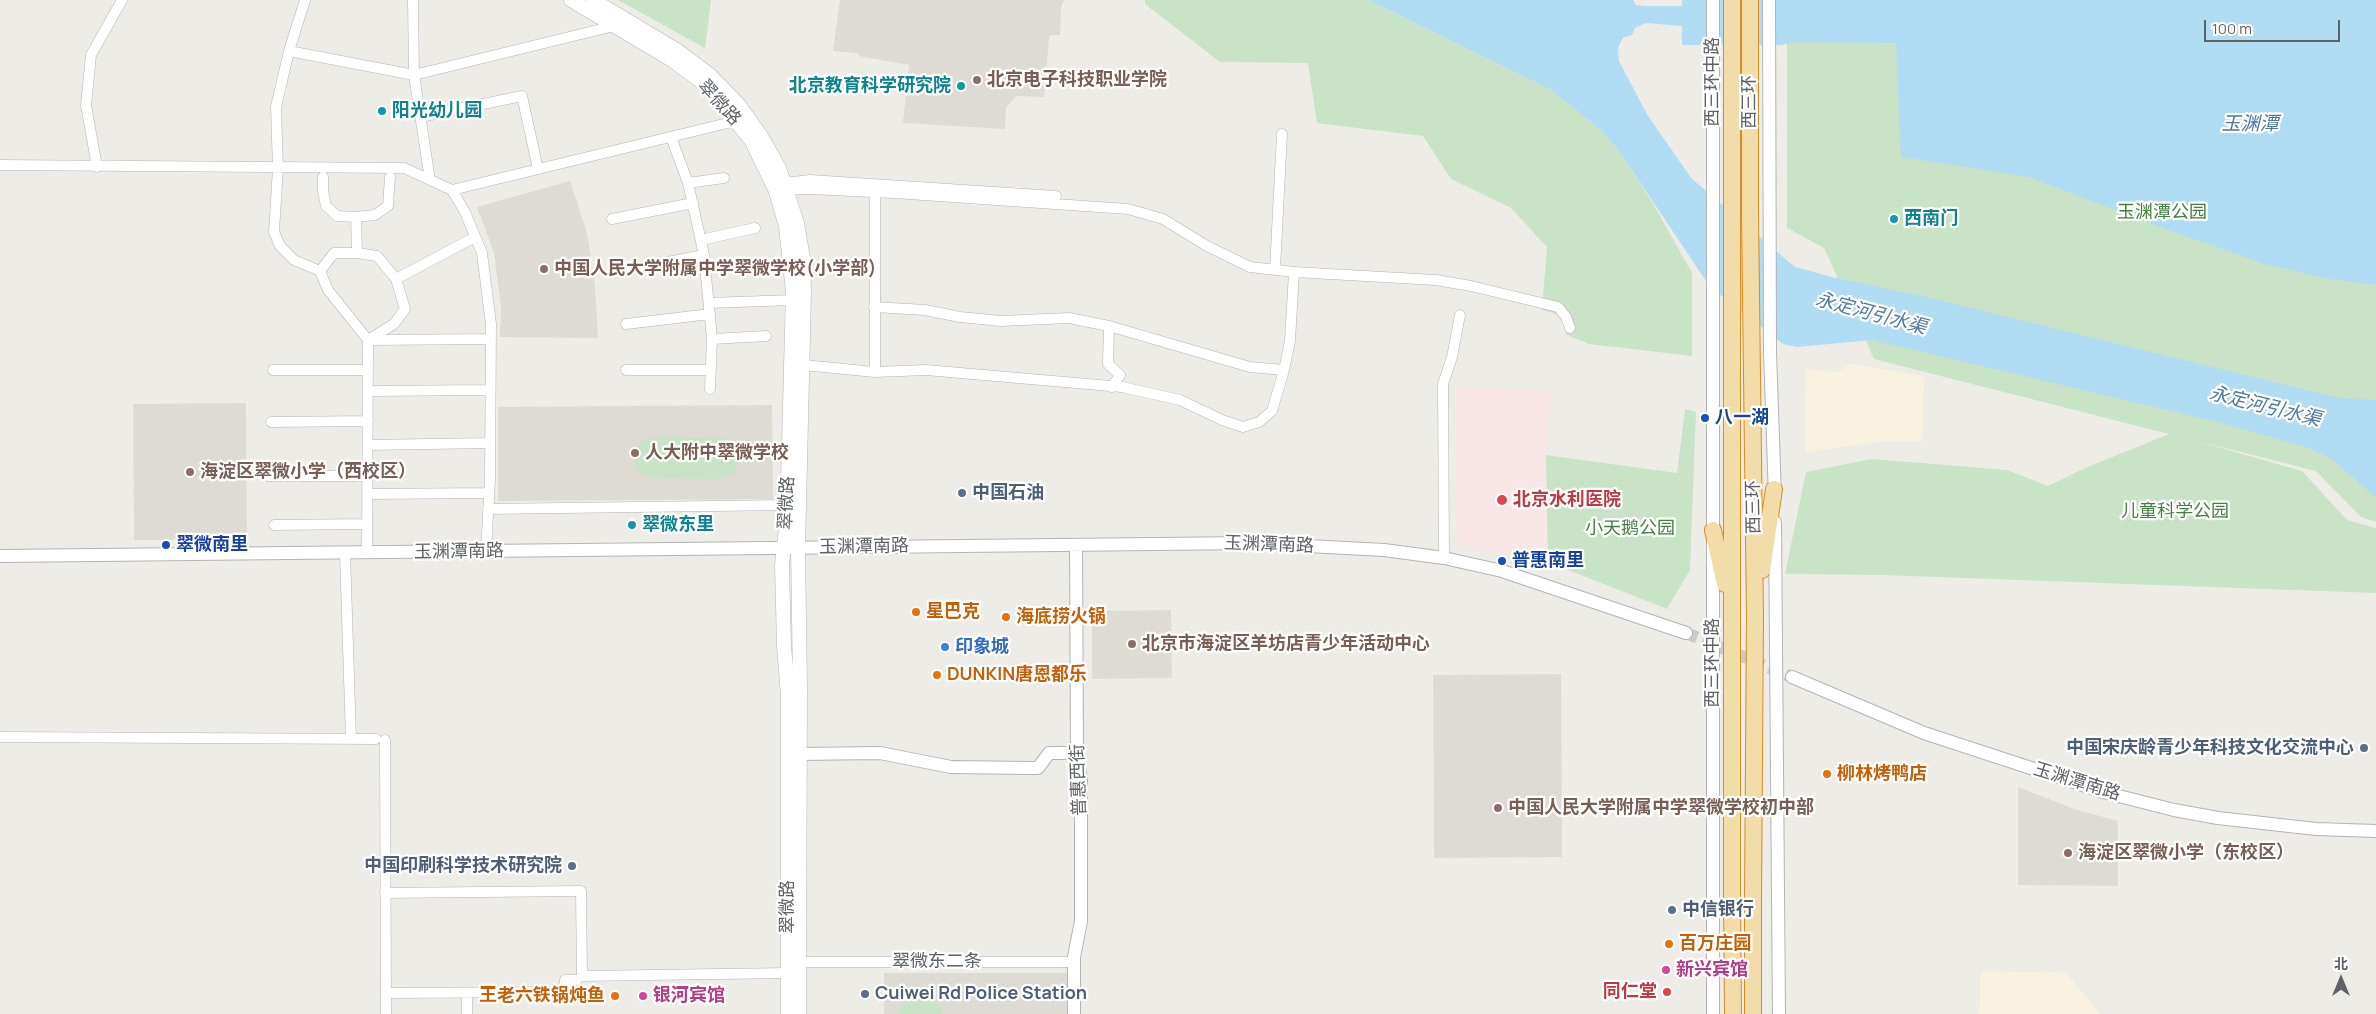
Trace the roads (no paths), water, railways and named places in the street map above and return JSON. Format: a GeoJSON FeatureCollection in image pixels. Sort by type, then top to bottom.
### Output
{"type":"FeatureCollection","features":[{"type":"Feature","properties":{"kind":"highway","name":"西三环"},"geometry":{"type":"LineString","coordinates":[[1732,0],[1733,1014]]}},
{"type":"Feature","properties":{"kind":"highway","name":"西三环"},"geometry":{"type":"LineString","coordinates":[[1750,0],[1751,344],[1755,617],[1753,1014]]}},
{"type":"Feature","properties":{"kind":"highway"},"geometry":{"type":"LineString","coordinates":[[1755,617],[1774,489]]}},
{"type":"Feature","properties":{"kind":"highway"},"geometry":{"type":"LineString","coordinates":[[1713,530],[1732,613]]}},
{"type":"Feature","properties":{"kind":"main road","name":"翠微路"},"geometry":{"type":"LineString","coordinates":[[571,0],[672,60],[706,85],[751,140],[782,188],[803,258],[803,365],[791,547],[782,565],[784,646],[788,694],[788,1014]]}},
{"type":"Feature","properties":{"kind":"main road","name":"翠微路"},"geometry":{"type":"LineString","coordinates":[[593,0],[678,51],[710,75],[739,105],[761,136],[779,168],[791,259],[793,300],[788,506],[800,754],[799,1014]]}},
{"type":"Feature","properties":{"kind":"street"},"geometry":{"type":"LineString","coordinates":[[98,167],[86,105],[91,55],[122,0]]}},
{"type":"Feature","properties":{"kind":"street"},"geometry":{"type":"LineString","coordinates":[[305,0],[288,51],[276,107],[278,168],[274,232],[280,246],[294,260],[320,271],[328,290],[368,340],[367,553]]}},
{"type":"Feature","properties":{"kind":"street"},"geometry":{"type":"LineString","coordinates":[[413,0],[414,75],[430,180]]}},
{"type":"Feature","properties":{"kind":"street","name":"西三环中路"},"geometry":{"type":"LineString","coordinates":[[1713,0],[1713,1014]]}},
{"type":"Feature","properties":{"kind":"street"},"geometry":{"type":"LineString","coordinates":[[1769,0],[1770,352],[1774,489],[1779,1014]]}},
{"type":"Feature","properties":{"kind":"street"},"geometry":{"type":"LineString","coordinates":[[288,51],[414,75],[614,26]]}},
{"type":"Feature","properties":{"kind":"street"},"geometry":{"type":"LineString","coordinates":[[420,117],[522,96],[538,169]]}},
{"type":"Feature","properties":{"kind":"street"},"geometry":{"type":"LineString","coordinates":[[0,165],[404,168],[452,190],[736,121]]}},
{"type":"Feature","properties":{"kind":"street"},"geometry":{"type":"LineString","coordinates":[[1275,269],[1282,134]]}},
{"type":"Feature","properties":{"kind":"street"},"geometry":{"type":"LineString","coordinates":[[671,137],[688,183],[704,255],[712,339],[710,389]]}},
{"type":"Feature","properties":{"kind":"street"},"geometry":{"type":"LineString","coordinates":[[324,177],[323,192],[326,206],[337,216],[356,217],[376,215],[388,206],[390,177]]}},
{"type":"Feature","properties":{"kind":"street"},"geometry":{"type":"LineString","coordinates":[[688,183],[724,178]]}},
{"type":"Feature","properties":{"kind":"street"},"geometry":{"type":"LineString","coordinates":[[782,188],[875,188],[1128,208],[1163,219],[1207,246],[1250,267],[1261,266],[1294,272],[1436,280],[1471,286],[1558,307],[1566,317],[1570,328]]}},
{"type":"Feature","properties":{"kind":"street"},"geometry":{"type":"LineString","coordinates":[[875,188],[875,372]]}},
{"type":"Feature","properties":{"kind":"street"},"geometry":{"type":"LineString","coordinates":[[452,190],[482,253],[491,324],[489,493],[486,551]]}},
{"type":"Feature","properties":{"kind":"street"},"geometry":{"type":"LineString","coordinates":[[612,219],[693,203]]}},
{"type":"Feature","properties":{"kind":"street"},"geometry":{"type":"LineString","coordinates":[[356,217],[357,253]]}},
{"type":"Feature","properties":{"kind":"street"},"geometry":{"type":"LineString","coordinates":[[701,240],[755,228]]}},
{"type":"Feature","properties":{"kind":"street"},"geometry":{"type":"LineString","coordinates":[[396,279],[475,237]]}},
{"type":"Feature","properties":{"kind":"street"},"geometry":{"type":"LineString","coordinates":[[320,271],[334,253],[357,253],[376,256],[396,279],[405,309],[394,324],[368,340]]}},
{"type":"Feature","properties":{"kind":"street"},"geometry":{"type":"LineString","coordinates":[[626,270],[704,255]]}},
{"type":"Feature","properties":{"kind":"street"},"geometry":{"type":"LineString","coordinates":[[803,365],[875,372],[926,370],[1112,387],[1180,400],[1222,420],[1243,427],[1259,422],[1272,411],[1290,341],[1294,272]]}},
{"type":"Feature","properties":{"kind":"street"},"geometry":{"type":"LineString","coordinates":[[626,324],[710,308],[793,300]]}},
{"type":"Feature","properties":{"kind":"street"},"geometry":{"type":"LineString","coordinates":[[874,307],[924,310],[960,317],[1002,321],[1069,318],[1109,326],[1250,367],[1284,370]]}},
{"type":"Feature","properties":{"kind":"street"},"geometry":{"type":"LineString","coordinates":[[1444,558],[1443,384],[1452,357],[1460,315]]}},
{"type":"Feature","properties":{"kind":"street"},"geometry":{"type":"LineString","coordinates":[[1109,326],[1108,364],[1120,375],[1112,387]]}},
{"type":"Feature","properties":{"kind":"street"},"geometry":{"type":"LineString","coordinates":[[712,339],[766,336]]}},
{"type":"Feature","properties":{"kind":"street"},"geometry":{"type":"LineString","coordinates":[[368,340],[491,339]]}},
{"type":"Feature","properties":{"kind":"street"},"geometry":{"type":"LineString","coordinates":[[273,370],[368,370]]}},
{"type":"Feature","properties":{"kind":"street"},"geometry":{"type":"LineString","coordinates":[[626,370],[711,370]]}},
{"type":"Feature","properties":{"kind":"street"},"geometry":{"type":"LineString","coordinates":[[368,391],[490,390]]}},
{"type":"Feature","properties":{"kind":"street"},"geometry":{"type":"LineString","coordinates":[[271,422],[368,421]]}},
{"type":"Feature","properties":{"kind":"street"},"geometry":{"type":"LineString","coordinates":[[368,445],[490,443]]}},
{"type":"Feature","properties":{"kind":"street"},"geometry":{"type":"LineString","coordinates":[[268,476],[367,476]]}},
{"type":"Feature","properties":{"kind":"street"},"geometry":{"type":"LineString","coordinates":[[367,494],[489,493]]}},
{"type":"Feature","properties":{"kind":"street"},"geometry":{"type":"LineString","coordinates":[[488,509],[788,506]]}},
{"type":"Feature","properties":{"kind":"street"},"geometry":{"type":"LineString","coordinates":[[274,525],[367,524]]}},
{"type":"Feature","properties":{"kind":"street","name":"玉渊潭南路"},"geometry":{"type":"LineString","coordinates":[[0,556],[1251,544],[1384,550],[1444,558],[1502,571],[1686,633]]}},
{"type":"Feature","properties":{"kind":"street","name":"普惠西街"},"geometry":{"type":"LineString","coordinates":[[1074,1014],[1074,962],[1081,921],[1081,780],[1078,753],[1076,545]]}},
{"type":"Feature","properties":{"kind":"street"},"geometry":{"type":"LineString","coordinates":[[345,553],[351,739]]}},
{"type":"Feature","properties":{"kind":"street","name":"玉渊潭南路"},"geometry":{"type":"LineString","coordinates":[[1792,677],[1924,733],[2136,800],[2174,810],[2250,823],[2376,832]]}},
{"type":"Feature","properties":{"kind":"street"},"geometry":{"type":"LineString","coordinates":[[0,737],[380,740],[385,893],[386,1014]]}},
{"type":"Feature","properties":{"kind":"street"},"geometry":{"type":"LineString","coordinates":[[800,754],[880,753],[951,767],[1038,768],[1049,753],[1078,753]]}},
{"type":"Feature","properties":{"kind":"street"},"geometry":{"type":"LineString","coordinates":[[385,893],[581,891],[582,976],[788,973]]}},
{"type":"Feature","properties":{"kind":"street","name":"翠微东二条"},"geometry":{"type":"LineString","coordinates":[[800,962],[1074,962]]}},
{"type":"Feature","properties":{"kind":"street"},"geometry":{"type":"LineString","coordinates":[[386,993],[565,992],[565,980],[576,980]]}},
{"type":"Feature","properties":{"kind":"street"},"geometry":{"type":"LineString","coordinates":[[467,992],[467,1014]]}},
{"type":"Feature","properties":{"kind":"water"},"geometry":{"type":"Polygon","coordinates":[[[1368,0],[1633,0],[1636,5],[1682,6],[1682,0],[2376,0],[2376,285],[2324,278],[2265,264],[2157,226],[2029,177],[1901,157],[1896,43],[1795,42],[1781,45],[1682,45],[1682,26],[1646,23],[1635,28],[1632,35],[1623,38],[1618,52],[1619,61],[1648,116],[1692,179],[1795,267],[1836,278],[1922,296],[2339,398],[2376,400],[2376,497],[2329,457],[2306,447],[2218,422],[1872,340],[1797,347],[1783,344],[1710,287],[1621,154],[1603,132],[1551,90],[1368,0]]]}},
{"type":"Feature","properties":{"kind":"tunnel"},"geometry":{"type":"LineString","coordinates":[[1686,633],[1792,677]]}},
{"type":"Feature","properties":{"kind":"place","name":"北京电子科技职业学院"},"geometry":{"type":"Point","coordinates":[977,80]}},
{"type":"Feature","properties":{"kind":"place","name":"北京教育科学研究院"},"geometry":{"type":"Point","coordinates":[961,86]}},
{"type":"Feature","properties":{"kind":"place","name":"阳光幼儿园"},"geometry":{"type":"Point","coordinates":[382,111]}},
{"type":"Feature","properties":{"kind":"place","name":"西南门"},"geometry":{"type":"Point","coordinates":[1894,219]}},
{"type":"Feature","properties":{"kind":"place","name":"中国人民大学附属中学翠微学校(小学部)"},"geometry":{"type":"Point","coordinates":[544,269]}},
{"type":"Feature","properties":{"kind":"place","name":"八一湖"},"geometry":{"type":"Point","coordinates":[1705,418]}},
{"type":"Feature","properties":{"kind":"place","name":"人大附中翠微学校"},"geometry":{"type":"Point","coordinates":[635,453]}},
{"type":"Feature","properties":{"kind":"place","name":"海淀区翠微小学（西校区）"},"geometry":{"type":"Point","coordinates":[190,472]}},
{"type":"Feature","properties":{"kind":"place","name":"中国石油"},"geometry":{"type":"Point","coordinates":[962,493]}},
{"type":"Feature","properties":{"kind":"place","name":"北京水利医院"},"geometry":{"type":"Point","coordinates":[1502,500]}},
{"type":"Feature","properties":{"kind":"place","name":"翠微东里"},"geometry":{"type":"Point","coordinates":[632,525]}},
{"type":"Feature","properties":{"kind":"place","name":"翠微南里"},"geometry":{"type":"Point","coordinates":[166,545]}},
{"type":"Feature","properties":{"kind":"place","name":"普惠南里"},"geometry":{"type":"Point","coordinates":[1502,561]}},
{"type":"Feature","properties":{"kind":"place","name":"星巴克"},"geometry":{"type":"Point","coordinates":[916,612]}},
{"type":"Feature","properties":{"kind":"place","name":"海底捞火锅"},"geometry":{"type":"Point","coordinates":[1006,617]}},
{"type":"Feature","properties":{"kind":"place","name":"北京市海淀区羊坊店青少年活动中心"},"geometry":{"type":"Point","coordinates":[1132,644]}},
{"type":"Feature","properties":{"kind":"place","name":"印象城"},"geometry":{"type":"Point","coordinates":[945,647]}},
{"type":"Feature","properties":{"kind":"place","name":"DUNKIN唐恩都乐"},"geometry":{"type":"Point","coordinates":[937,675]}},
{"type":"Feature","properties":{"kind":"place","name":"中国宋庆龄青少年科技文化交流中心"},"geometry":{"type":"Point","coordinates":[2364,748]}},
{"type":"Feature","properties":{"kind":"place","name":"柳林烤鸭店"},"geometry":{"type":"Point","coordinates":[1827,774]}},
{"type":"Feature","properties":{"kind":"place","name":"中国人民大学附属中学翠微学校初中部"},"geometry":{"type":"Point","coordinates":[1498,808]}},
{"type":"Feature","properties":{"kind":"place","name":"海淀区翠微小学（东校区）"},"geometry":{"type":"Point","coordinates":[2068,853]}},
{"type":"Feature","properties":{"kind":"place","name":"中国印刷科学技术研究院"},"geometry":{"type":"Point","coordinates":[572,866]}},
{"type":"Feature","properties":{"kind":"place","name":"中信银行"},"geometry":{"type":"Point","coordinates":[1672,910]}},
{"type":"Feature","properties":{"kind":"place","name":"百万庄园"},"geometry":{"type":"Point","coordinates":[1669,944]}},
{"type":"Feature","properties":{"kind":"place","name":"新兴宾馆"},"geometry":{"type":"Point","coordinates":[1666,970]}},
{"type":"Feature","properties":{"kind":"place","name":"同仁堂"},"geometry":{"type":"Point","coordinates":[1667,992]}},
{"type":"Feature","properties":{"kind":"place","name":"Cuiwei Rd Police Station"},"geometry":{"type":"Point","coordinates":[865,994]}},
{"type":"Feature","properties":{"kind":"place","name":"王老六铁锅炖鱼"},"geometry":{"type":"Point","coordinates":[615,996]}},
{"type":"Feature","properties":{"kind":"place","name":"银河宾馆"},"geometry":{"type":"Point","coordinates":[643,996]}},
{"type":"Feature","properties":{"kind":"water label","name":"玉渊潭"},"geometry":{"type":"Point","coordinates":[2250,125]}},
{"type":"Feature","properties":{"kind":"water label","name":"永定河引水渠"},"geometry":{"type":"Point","coordinates":[1871,314]}},
{"type":"Feature","properties":{"kind":"water label","name":"永定河引水渠"},"geometry":{"type":"Point","coordinates":[2265,407]}},
{"type":"Feature","properties":{"kind":"park label","name":"玉渊潭公园"},"geometry":{"type":"Point","coordinates":[2162,213]}},
{"type":"Feature","properties":{"kind":"park label","name":"儿童科学公园"},"geometry":{"type":"Point","coordinates":[2175,512]}},
{"type":"Feature","properties":{"kind":"park label","name":"小天鹅公园"},"geometry":{"type":"Point","coordinates":[1630,529]}}]}
